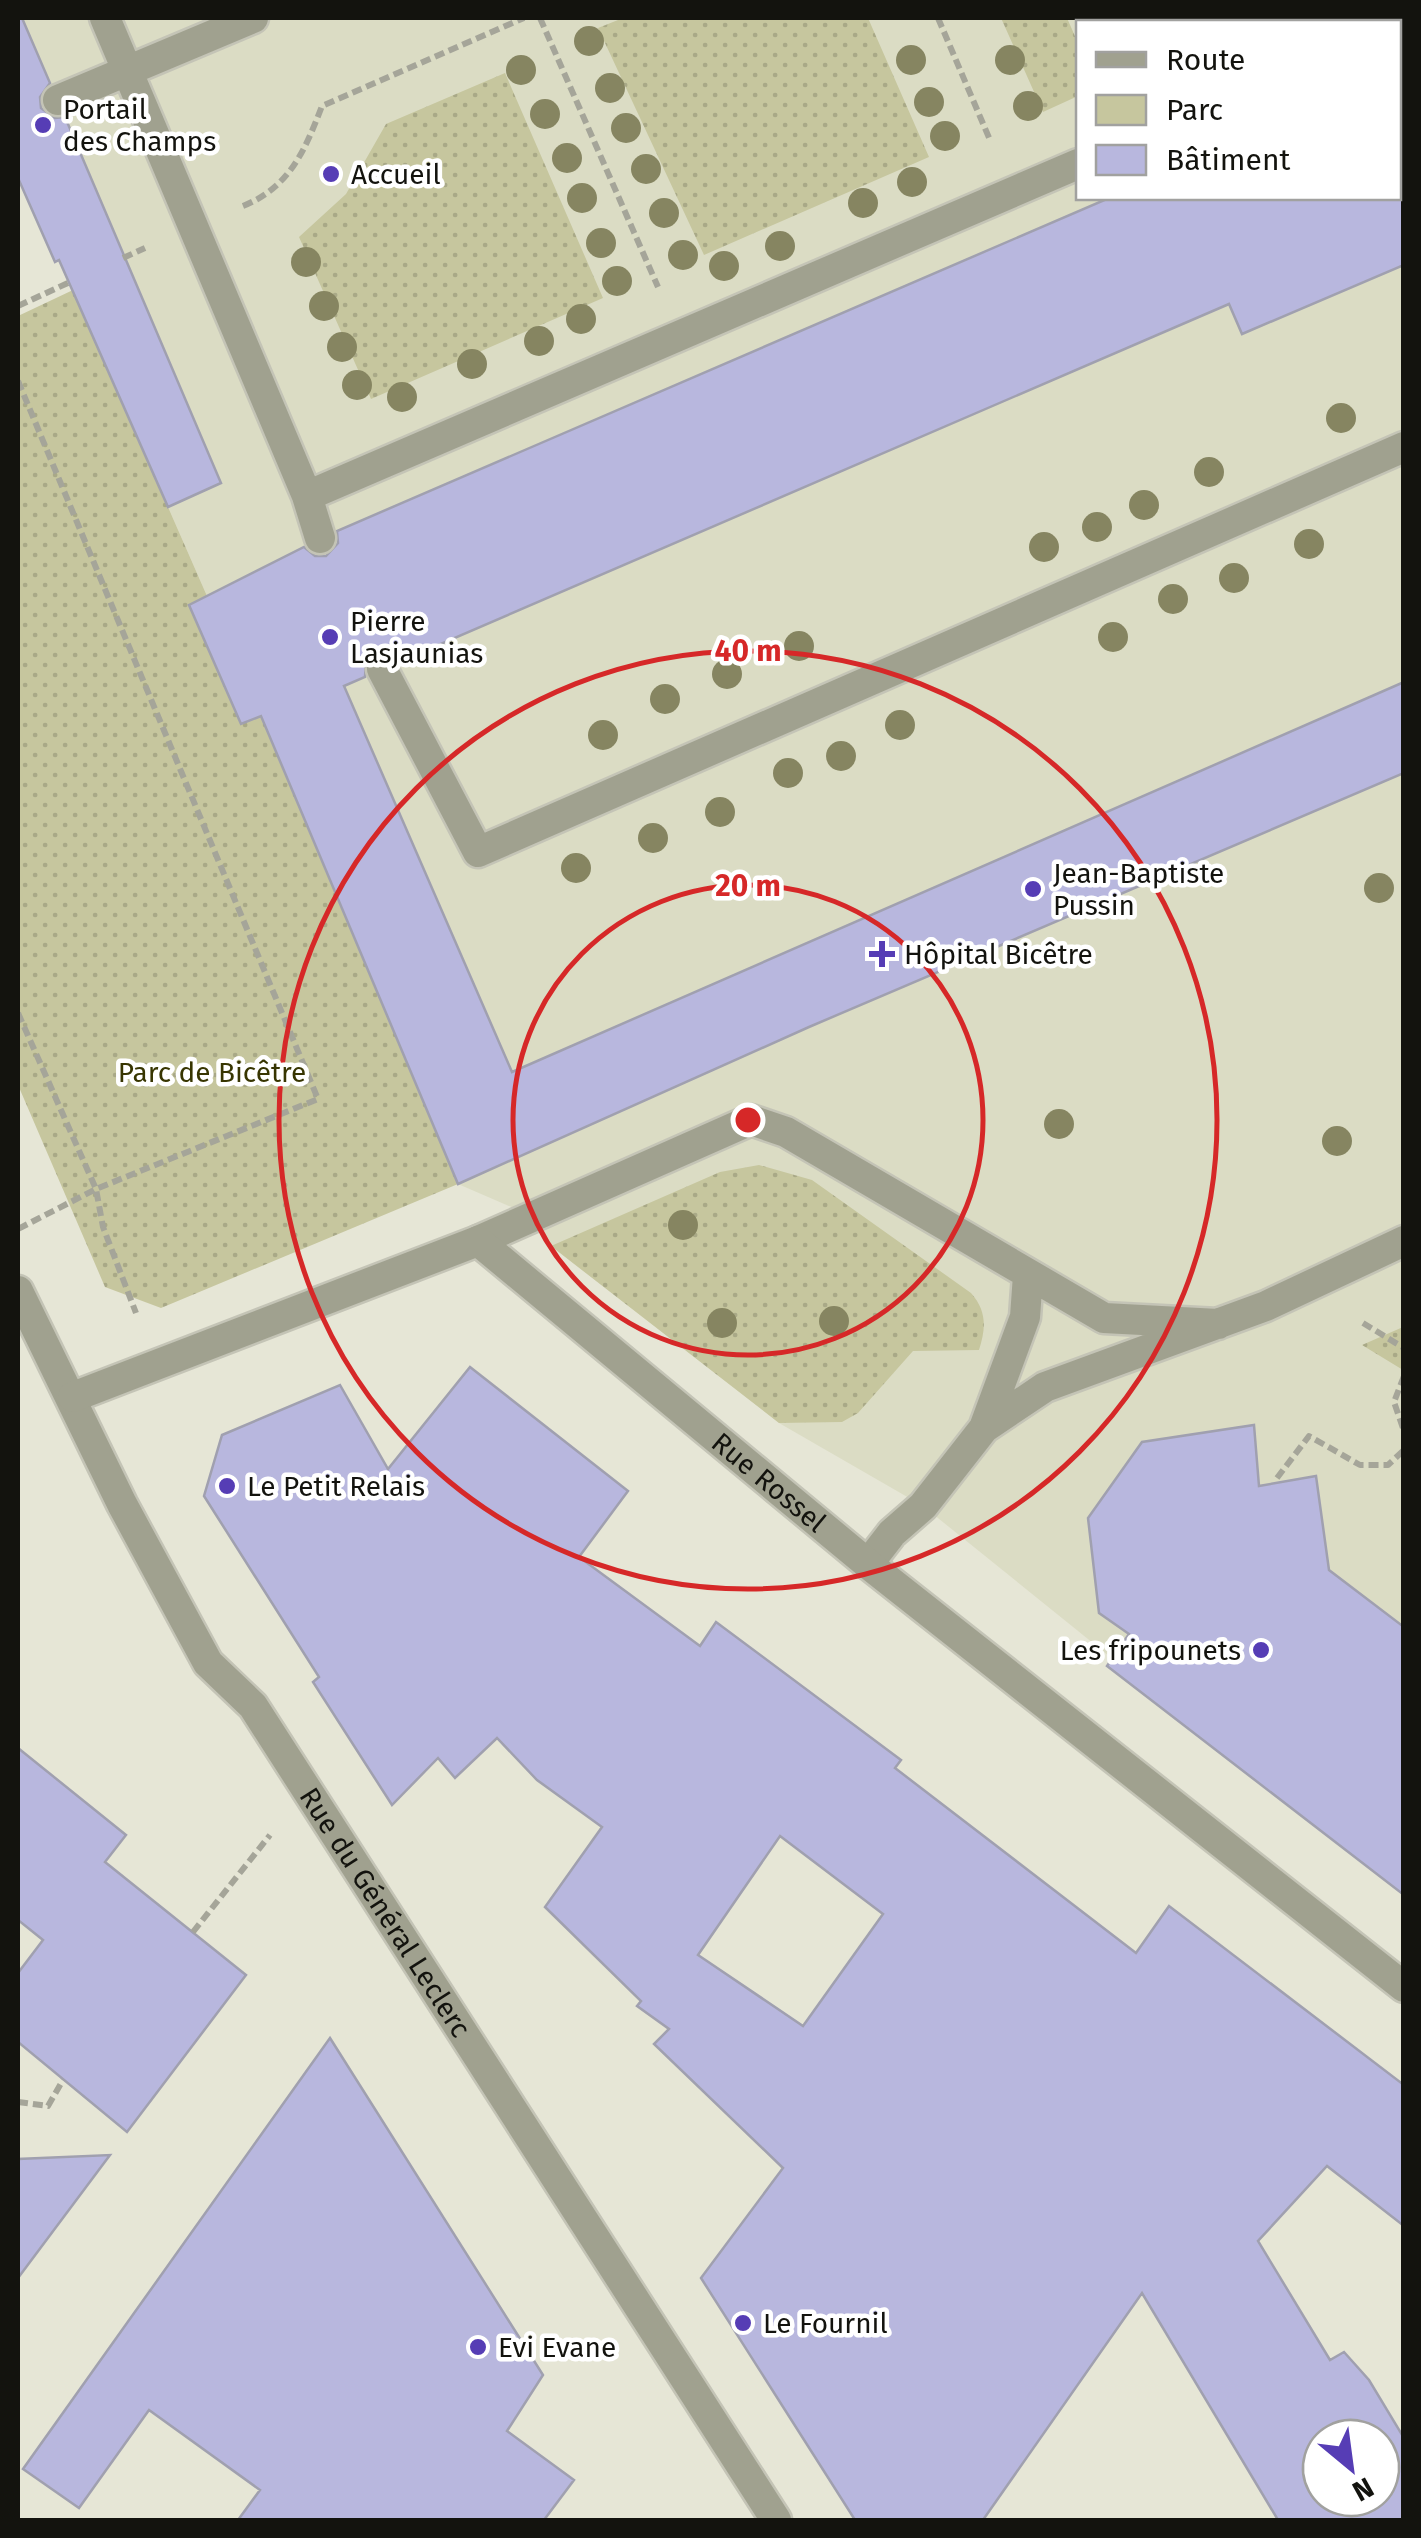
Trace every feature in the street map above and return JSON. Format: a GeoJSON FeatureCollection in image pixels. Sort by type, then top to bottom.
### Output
{"type":"FeatureCollection","features":[{"type":"Feature","properties":{"kind":"street"},"geometry":{"type":"LineString","coordinates":[[104,18],[307,496],[320,538]]}},
{"type":"Feature","properties":{"kind":"street"},"geometry":{"type":"LineString","coordinates":[[58,100],[253,18]]}},
{"type":"Feature","properties":{"kind":"street"},"geometry":{"type":"LineString","coordinates":[[307,496],[1076,165]]}},
{"type":"Feature","properties":{"kind":"street"},"geometry":{"type":"LineString","coordinates":[[382,669],[478,852],[1404,447]]}},
{"type":"Feature","properties":{"kind":"street"},"geometry":{"type":"LineString","coordinates":[[73,1397],[478,1241],[751,1120],[786,1132],[1104,1318],[1218,1324]]}},
{"type":"Feature","properties":{"kind":"street","name":"Rue Rossel"},"geometry":{"type":"LineString","coordinates":[[478,1241],[868,1564],[1404,1987]]}},
{"type":"Feature","properties":{"kind":"street"},"geometry":{"type":"LineString","coordinates":[[984,1428],[1045,1387],[1218,1324],[1404,1241]]}},
{"type":"Feature","properties":{"kind":"street"},"geometry":{"type":"LineString","coordinates":[[868,1564],[892,1532],[923,1506],[984,1428],[1025,1317],[1028,1276]]}},
{"type":"Feature","properties":{"kind":"street","name":"Rue du Général Leclerc"},"geometry":{"type":"LineString","coordinates":[[18,1291],[122,1504],[208,1663],[253,1706],[776,2520]]}},
{"type":"Feature","properties":{"kind":"path"},"geometry":{"type":"LineString","coordinates":[[123,258],[251,204],[282,183],[303,155],[322,106],[524,18]]}},
{"type":"Feature","properties":{"kind":"path"},"geometry":{"type":"LineString","coordinates":[[540,18],[679,334]]}},
{"type":"Feature","properties":{"kind":"path"},"geometry":{"type":"LineString","coordinates":[[938,18],[1012,192]]}},
{"type":"Feature","properties":{"kind":"path"},"geometry":{"type":"LineString","coordinates":[[18,306],[70,282]]}},
{"type":"Feature","properties":{"kind":"path"},"geometry":{"type":"LineString","coordinates":[[18,381],[318,1098],[96,1189],[18,1229]]}},
{"type":"Feature","properties":{"kind":"path"},"geometry":{"type":"LineString","coordinates":[[18,1013],[96,1189],[103,1227],[129,1290]]}},
{"type":"Feature","properties":{"kind":"path"},"geometry":{"type":"LineString","coordinates":[[1404,1376],[1394,1402],[1404,1431]]}},
{"type":"Feature","properties":{"kind":"path"},"geometry":{"type":"LineString","coordinates":[[1276,1478],[1310,1436],[1360,1466],[1388,1465],[1404,1450]]}},
{"type":"Feature","properties":{"kind":"path"},"geometry":{"type":"LineString","coordinates":[[193,1932],[306,1790]]}},
{"type":"Feature","properties":{"kind":"path"},"geometry":{"type":"LineString","coordinates":[[18,2102],[48,2106],[63,2080]]}},
{"type":"Feature","properties":{"kind":"shaded area","name":"Hôpital Bicêtre"},"geometry":{"type":"Polygon","coordinates":[[[18,18],[1403,18],[1403,1893],[923,1506],[779,1423],[551,1246],[530,1215],[458,1184],[261,716],[241,724],[189,605],[207,596],[60,260],[55,262],[18,178],[18,18]]]}},
{"type":"Feature","properties":{"kind":"green space"},"geometry":{"type":"Polygon","coordinates":[[[623,18],[868,18],[929,157],[704,255],[598,28],[623,18]]]}},
{"type":"Feature","properties":{"kind":"green space"},"geometry":{"type":"Polygon","coordinates":[[[1001,18],[1067,18],[1076,38],[1076,97],[1043,112],[1001,18]]]}},
{"type":"Feature","properties":{"kind":"green space"},"geometry":{"type":"Polygon","coordinates":[[[505,73],[603,298],[371,399],[299,237],[346,194],[386,124],[505,73]]]}},
{"type":"Feature","properties":{"kind":"green space","name":"Parc de Bicêtre"},"geometry":{"type":"Polygon","coordinates":[[[73,290],[207,596],[189,606],[241,723],[261,716],[458,1184],[161,1308],[105,1287],[18,1085],[18,316],[73,290]]]}},
{"type":"Feature","properties":{"kind":"green space"},"geometry":{"type":"Polygon","coordinates":[[[759,1165],[812,1180],[971,1293],[984,1320],[979,1350],[913,1351],[858,1413],[842,1422],[779,1423],[551,1246],[720,1172],[759,1165]]]}},
{"type":"Feature","properties":{"kind":"green space"},"geometry":{"type":"Polygon","coordinates":[[[1403,1327],[1403,1370],[1362,1345],[1403,1327]]]}},
{"type":"Feature","properties":{"kind":"building"},"geometry":{"type":"Polygon","coordinates":[[[18,18],[22,18],[50,83],[40,97],[41,108],[55,118],[65,117],[221,483],[168,507],[59,260],[55,262],[18,178],[18,18]]]}},
{"type":"Feature","properties":{"kind":"building","name":"Pierre Lasjaunias"},"geometry":{"type":"Polygon","coordinates":[[[1404,198],[1404,265],[1242,334],[1229,304],[399,662],[391,653],[374,652],[366,660],[365,677],[344,686],[512,1072],[1404,682],[1404,773],[809,1027],[458,1184],[261,716],[241,724],[189,605],[304,547],[315,556],[326,556],[338,543],[337,531],[1104,200],[1404,198]]]}},
{"type":"Feature","properties":{"kind":"building"},"geometry":{"type":"Polygon","coordinates":[[[470,1367],[628,1491],[579,1557],[700,1646],[716,1622],[901,1760],[895,1768],[1136,1953],[1169,1906],[1404,2085],[1404,2226],[1327,2166],[1258,2241],[1330,2360],[1344,2352],[1369,2380],[1392,2418],[1301,2418],[1301,2518],[1401,2518],[1401,2433],[1404,2520],[1278,2520],[1142,2293],[983,2520],[855,2520],[701,2278],[783,2168],[654,2044],[669,2029],[637,2006],[641,2001],[545,1907],[602,1827],[537,1780],[497,1738],[455,1778],[438,1758],[392,1805],[313,1682],[319,1677],[204,1496],[222,1435],[340,1385],[388,1469],[470,1367]],[[780,1836],[698,1955],[803,2026],[883,1914],[780,1836]]]}},
{"type":"Feature","properties":{"kind":"building","name":"Les fripounets"},"geometry":{"type":"Polygon","coordinates":[[[1254,1425],[1259,1486],[1316,1476],[1329,1570],[1404,1627],[1404,1895],[1107,1666],[1129,1634],[1099,1613],[1088,1518],[1142,1442],[1254,1425]]]}},
{"type":"Feature","properties":{"kind":"building"},"geometry":{"type":"Polygon","coordinates":[[[18,1748],[126,1835],[105,1862],[246,1975],[127,2132],[18,2042],[18,1973],[43,1940],[18,1920],[18,1748]]]}},
{"type":"Feature","properties":{"kind":"building"},"geometry":{"type":"Polygon","coordinates":[[[330,2038],[543,2375],[507,2431],[574,2480],[544,2520],[238,2520],[260,2490],[149,2410],[79,2508],[23,2469],[330,2038]]]}},
{"type":"Feature","properties":{"kind":"building"},"geometry":{"type":"Polygon","coordinates":[[[110,2155],[18,2278],[18,2159],[110,2155]]]}},
{"type":"Feature","properties":{"kind":"place","name":"Portail des Champs"},"geometry":{"type":"Point","coordinates":[43,125]}},
{"type":"Feature","properties":{"kind":"place","name":"Accueil"},"geometry":{"type":"Point","coordinates":[331,174]}},
{"type":"Feature","properties":{"kind":"place","name":"Pierre Lasjaunias"},"geometry":{"type":"Point","coordinates":[330,637]}},
{"type":"Feature","properties":{"kind":"place","name":"Jean-Baptiste Pussin"},"geometry":{"type":"Point","coordinates":[1033,889]}},
{"type":"Feature","properties":{"kind":"place","name":"Hôpital Bicêtre"},"geometry":{"type":"Point","coordinates":[882,954]}},
{"type":"Feature","properties":{"kind":"place","name":"Le Petit Relais"},"geometry":{"type":"Point","coordinates":[227,1486]}},
{"type":"Feature","properties":{"kind":"place","name":"Les fripounets"},"geometry":{"type":"Point","coordinates":[1261,1650]}},
{"type":"Feature","properties":{"kind":"place","name":"Le Fournil"},"geometry":{"type":"Point","coordinates":[743,2323]}},
{"type":"Feature","properties":{"kind":"place","name":"Evi Evane"},"geometry":{"type":"Point","coordinates":[478,2347]}}]}
